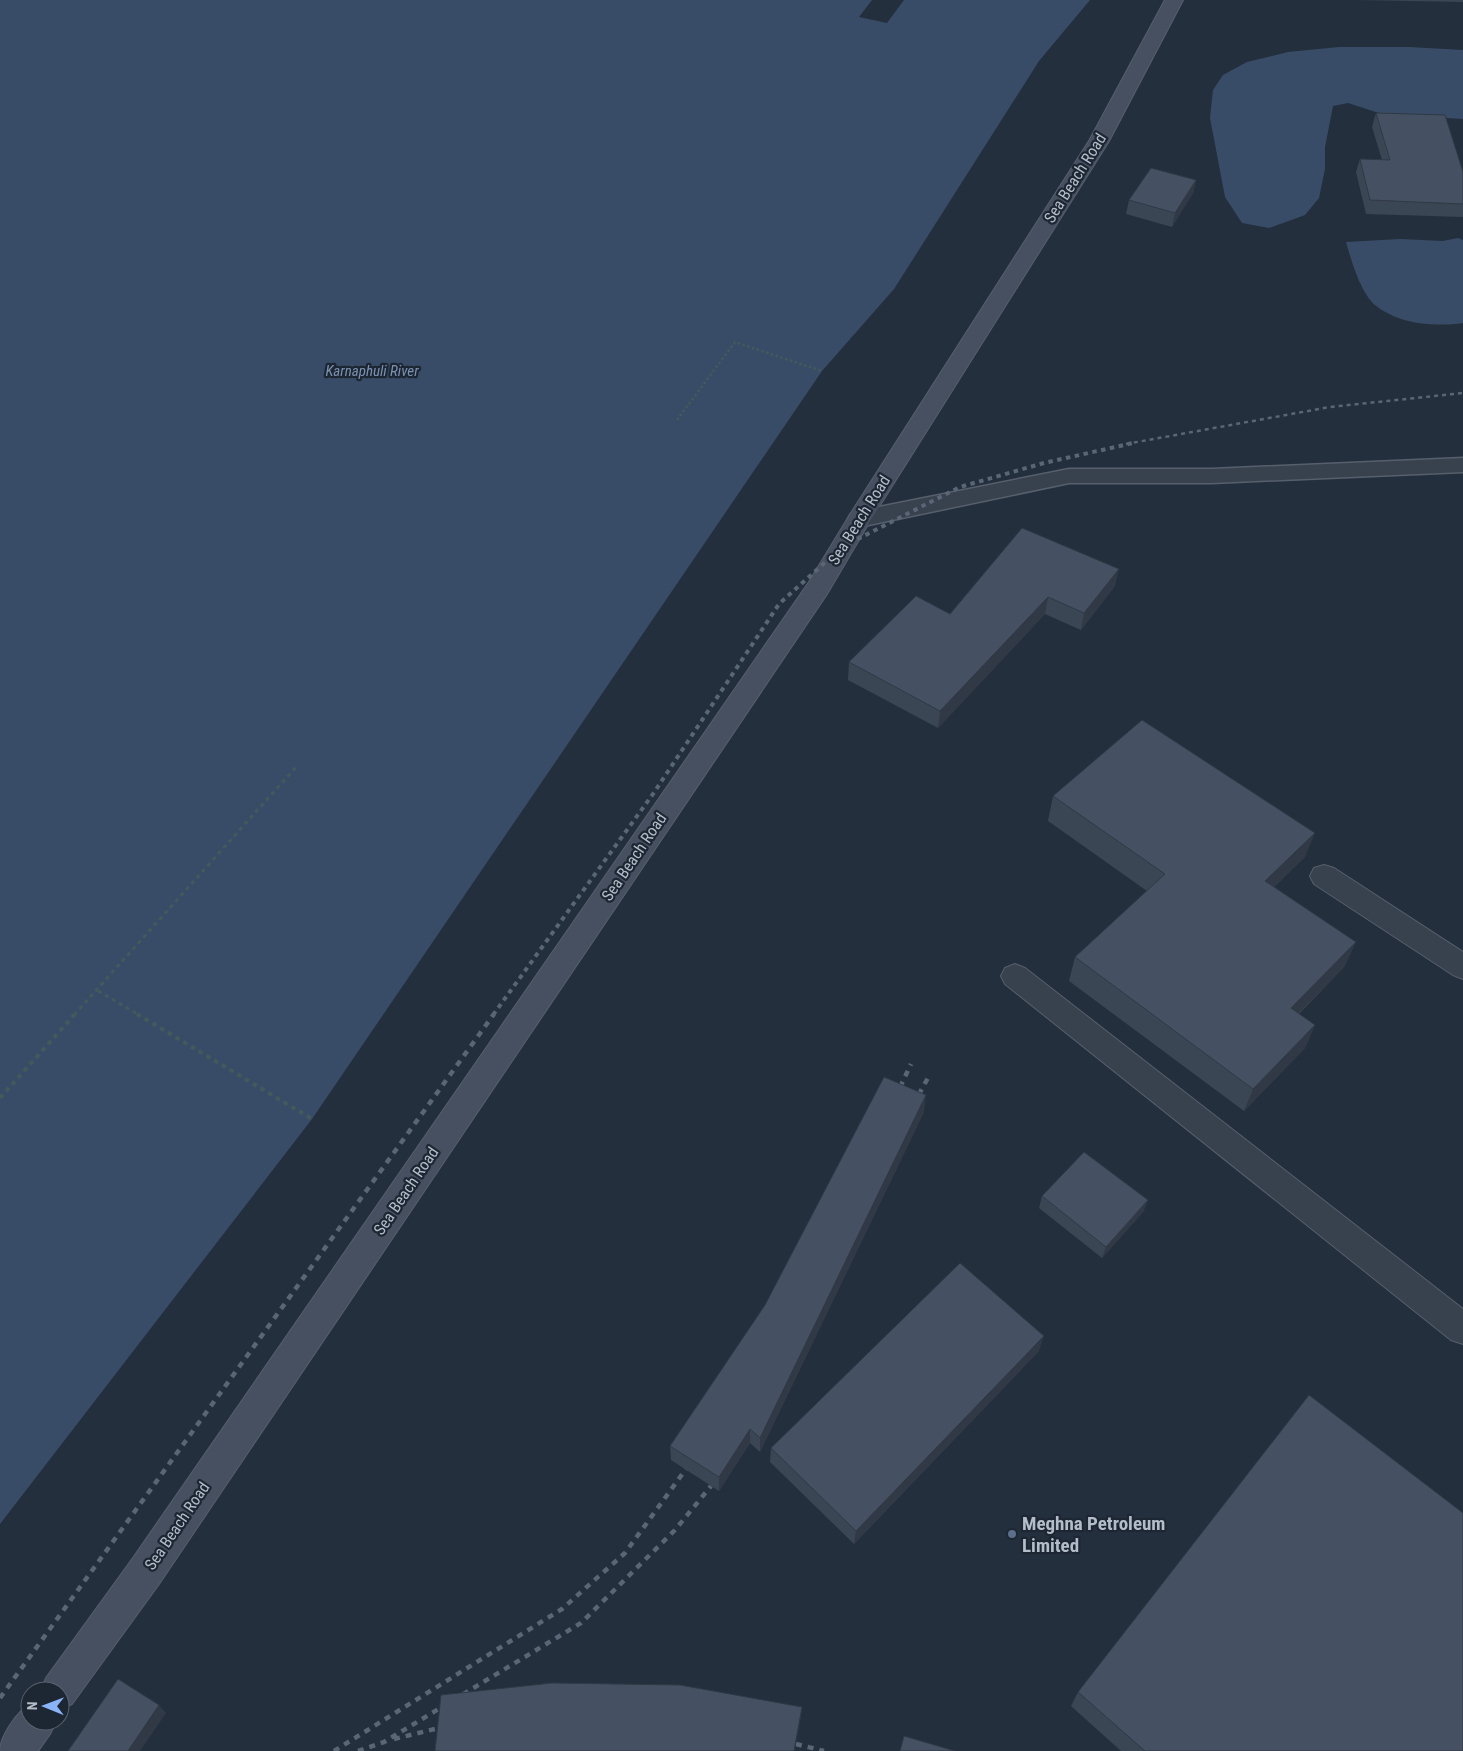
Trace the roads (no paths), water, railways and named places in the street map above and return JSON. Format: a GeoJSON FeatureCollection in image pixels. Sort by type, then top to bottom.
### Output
{"type":"FeatureCollection","features":[{"type":"Feature","properties":{"kind":"main road","name":"Sea Beach Road"},"geometry":{"type":"LineString","coordinates":[[66,1681],[146,1571],[812,596],[1099,141],[1174,0]]}},
{"type":"Feature","properties":{"kind":"main road"},"geometry":{"type":"LineString","coordinates":[[15,1751],[30,1731]]}},
{"type":"Feature","properties":{"kind":"street"},"geometry":{"type":"LineString","coordinates":[[1324,876],[1463,967]]}},
{"type":"Feature","properties":{"kind":"street"},"geometry":{"type":"LineString","coordinates":[[1015,976],[1463,1329]]}},
{"type":"Feature","properties":{"kind":"lane"},"geometry":{"type":"LineString","coordinates":[[859,519],[1068,476],[1212,476],[1463,465]]}},
{"type":"Feature","properties":{"kind":"water","name":"Karnaphuli River"},"geometry":{"type":"Polygon","coordinates":[[[0,0],[1090,0],[1039,61],[894,289],[822,371],[312,1119],[0,1524],[0,0]]]}},
{"type":"Feature","properties":{"kind":"water"},"geometry":{"type":"Polygon","coordinates":[[[1339,47],[1409,47],[1463,50],[1463,119],[1382,114],[1348,103],[1333,106],[1325,147],[1325,169],[1319,198],[1305,215],[1269,228],[1242,223],[1225,197],[1210,118],[1213,90],[1223,75],[1247,62],[1288,52],[1339,47]]]}},
{"type":"Feature","properties":{"kind":"water"},"geometry":{"type":"Polygon","coordinates":[[[1458,238],[1463,240],[1463,323],[1440,325],[1405,320],[1375,305],[1361,284],[1346,242],[1400,239],[1443,241],[1458,238]]]}},
{"type":"Feature","properties":{"kind":"railway"},"geometry":{"type":"LineString","coordinates":[[1126,444],[1330,407],[1463,393]]}},
{"type":"Feature","properties":{"kind":"railway"},"geometry":{"type":"LineString","coordinates":[[493,1015],[653,794],[779,604],[842,547],[960,487],[1044,463],[1133,443]]}},
{"type":"Feature","properties":{"kind":"railway"},"geometry":{"type":"LineString","coordinates":[[0,1698],[494,1014]]}},
{"type":"Feature","properties":{"kind":"railway"},"geometry":{"type":"LineString","coordinates":[[895,1098],[911,1064]]}},
{"type":"Feature","properties":{"kind":"railway"},"geometry":{"type":"LineString","coordinates":[[913,1105],[929,1076]]}},
{"type":"Feature","properties":{"kind":"railway"},"geometry":{"type":"LineString","coordinates":[[334,1751],[562,1609],[625,1553],[686,1469]]}},
{"type":"Feature","properties":{"kind":"railway"},"geometry":{"type":"LineString","coordinates":[[358,1751],[384,1742],[581,1623],[675,1530],[711,1486]]}},
{"type":"Feature","properties":{"kind":"railway"},"geometry":{"type":"LineString","coordinates":[[394,1739],[443,1727]]}},
{"type":"Feature","properties":{"kind":"railway"},"geometry":{"type":"LineString","coordinates":[[796,1744],[824,1751]]}},
{"type":"Feature","properties":{"kind":"place","name":"Meghna Petroleum Limited"},"geometry":{"type":"Point","coordinates":[1012,1534]}}]}
